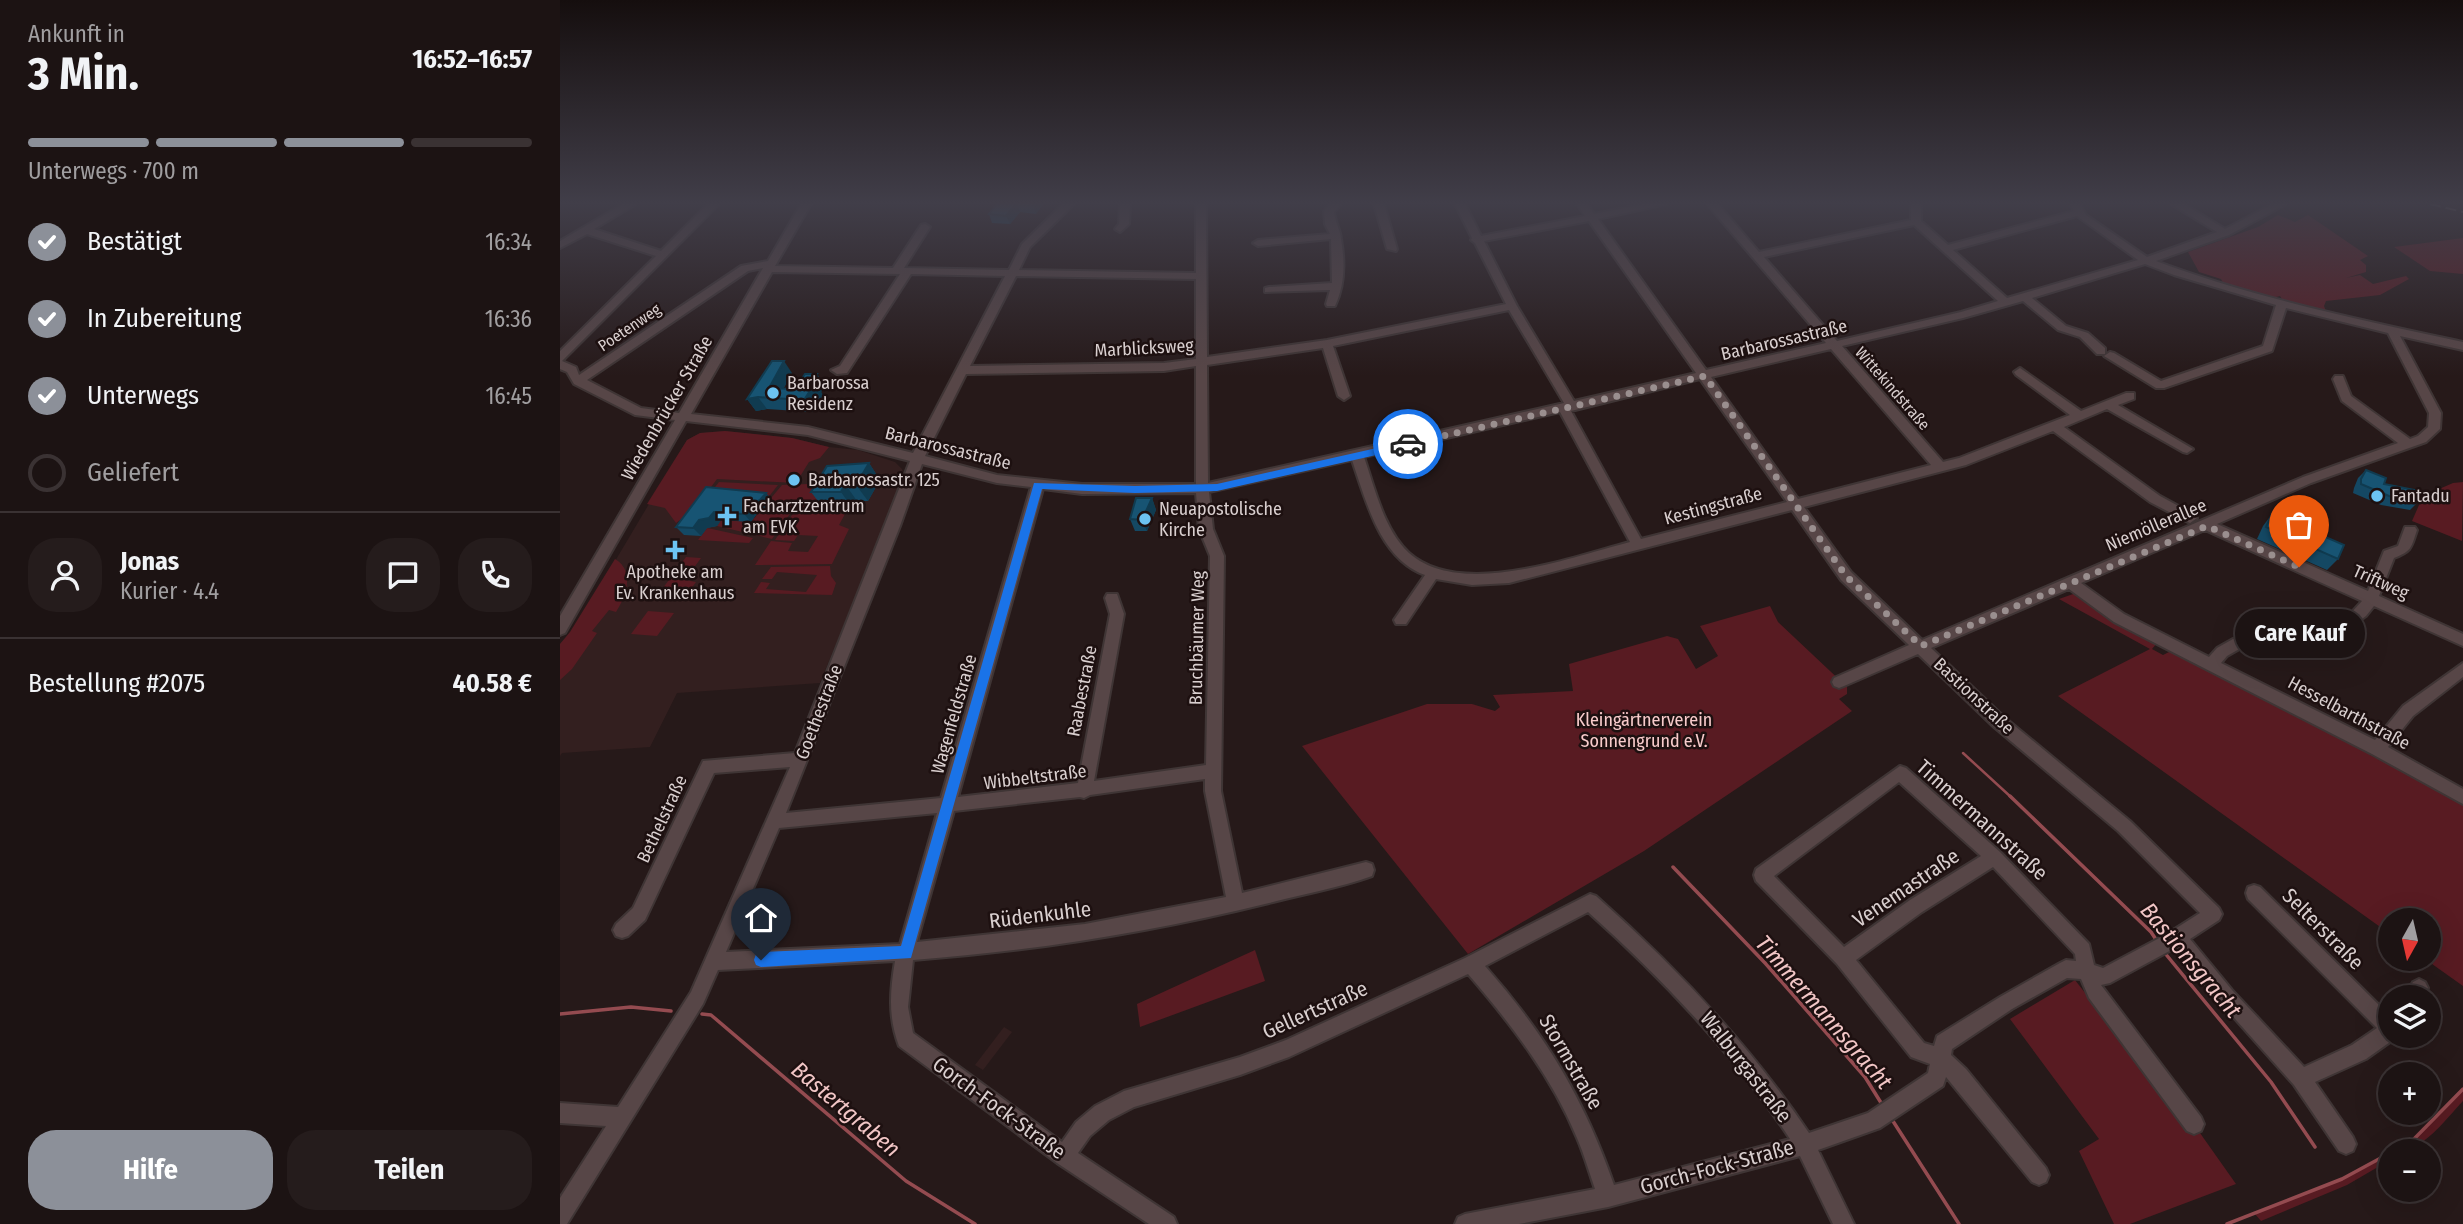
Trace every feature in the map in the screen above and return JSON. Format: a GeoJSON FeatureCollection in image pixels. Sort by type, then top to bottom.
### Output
{"type":"FeatureCollection","features":[{"type":"Feature","properties":{"kind":"street"},"geometry":{"type":"LineString","coordinates":[[560,358],[658,261]]}},
{"type":"Feature","properties":{"kind":"street","name":"Wiedenbrücker Straße"},"geometry":{"type":"LineString","coordinates":[[560,629],[772,261]]}},
{"type":"Feature","properties":{"kind":"street"},"geometry":{"type":"LineString","coordinates":[[837,370],[843,370],[907,261]]}},
{"type":"Feature","properties":{"kind":"street","name":"Goethestraße"},"geometry":{"type":"LineString","coordinates":[[560,1217],[697,998],[800,759],[916,461],[1018,261]]}},
{"type":"Feature","properties":{"kind":"street","name":"Bruchbäumer Weg"},"geometry":{"type":"LineString","coordinates":[[1200,261],[1202,489],[1206,529],[1217,556],[1213,791],[1236,903]]}},
{"type":"Feature","properties":{"kind":"street"},"geometry":{"type":"LineString","coordinates":[[1331,304],[1339,280],[1338,261]]}},
{"type":"Feature","properties":{"kind":"street"},"geometry":{"type":"LineString","coordinates":[[1488,261],[1568,408],[1638,545]]}},
{"type":"Feature","properties":{"kind":"street","name":"Bastionstraße"},"geometry":{"type":"LineString","coordinates":[[1623,261],[1846,576],[1999,722],[2123,826],[2213,914],[2166,945]]}},
{"type":"Feature","properties":{"kind":"street","name":"Wittekindstraße"},"geometry":{"type":"LineString","coordinates":[[1760,261],[1938,466]]}},
{"type":"Feature","properties":{"kind":"street"},"geometry":{"type":"LineString","coordinates":[[1960,261],[2005,302]]}},
{"type":"Feature","properties":{"kind":"street"},"geometry":{"type":"LineString","coordinates":[[2146,261],[2191,278],[2282,304],[2393,333],[2463,346]]}},
{"type":"Feature","properties":{"kind":"street","name":"Barbarossastraße"},"geometry":{"type":"LineString","coordinates":[[560,364],[572,370],[578,380],[639,412],[808,431],[997,480],[1082,489],[1202,489],[1834,346],[2025,297],[2146,261]]}},
{"type":"Feature","properties":{"kind":"street","name":"Poetenweg"},"geometry":{"type":"LineString","coordinates":[[578,380],[745,268],[1200,276]]}},
{"type":"Feature","properties":{"kind":"street"},"geometry":{"type":"LineString","coordinates":[[1269,290],[1336,286]]}},
{"type":"Feature","properties":{"kind":"street"},"geometry":{"type":"LineString","coordinates":[[2025,297],[2062,328],[2084,335],[2106,354],[2160,384],[2268,348],[2282,304]]}},
{"type":"Feature","properties":{"kind":"street","name":"Marblicksweg"},"geometry":{"type":"LineString","coordinates":[[962,370],[1164,367],[1327,344],[1512,306]]}},
{"type":"Feature","properties":{"kind":"street","name":"Niemöllerallee"},"geometry":{"type":"LineString","coordinates":[[1921,646],[2207,526],[2307,480],[2422,439],[2434,429],[2435,413],[2393,333]]}},
{"type":"Feature","properties":{"kind":"street"},"geometry":{"type":"LineString","coordinates":[[1327,344],[1344,396]]}},
{"type":"Feature","properties":{"kind":"street"},"geometry":{"type":"LineString","coordinates":[[2020,372],[2078,415]]}},
{"type":"Feature","properties":{"kind":"street"},"geometry":{"type":"LineString","coordinates":[[2339,379],[2346,398],[2408,444]]}},
{"type":"Feature","properties":{"kind":"street","name":"Kestingstraße"},"geometry":{"type":"LineString","coordinates":[[1357,456],[1381,526],[1402,555],[1432,575],[1460,580],[1509,578],[1962,462],[2130,396]]}},
{"type":"Feature","properties":{"kind":"street"},"geometry":{"type":"LineString","coordinates":[[2108,404],[2187,449]]}},
{"type":"Feature","properties":{"kind":"street"},"geometry":{"type":"LineString","coordinates":[[2053,425],[2155,499],[2190,518]]}},
{"type":"Feature","properties":{"kind":"street","name":"Wagenfeldstraße"},"geometry":{"type":"LineString","coordinates":[[906,953],[1038,485]]}},
{"type":"Feature","properties":{"kind":"street","name":"Triftweg"},"geometry":{"type":"LineString","coordinates":[[2207,526],[2463,640]]}},
{"type":"Feature","properties":{"kind":"street"},"geometry":{"type":"LineString","coordinates":[[2212,663],[2222,652],[2238,643],[2354,618],[2365,610],[2389,555],[2404,549],[2410,530]]}},
{"type":"Feature","properties":{"kind":"street"},"geometry":{"type":"LineString","coordinates":[[1401,620],[1432,575]]}},
{"type":"Feature","properties":{"kind":"street","name":"Hesselbarthstraße"},"geometry":{"type":"LineString","coordinates":[[2070,582],[2119,618],[2212,663],[2463,797]]}},
{"type":"Feature","properties":{"kind":"street","name":"Raabestraße"},"geometry":{"type":"LineString","coordinates":[[1084,791],[1117,614],[1112,598]]}},
{"type":"Feature","properties":{"kind":"street"},"geometry":{"type":"LineString","coordinates":[[1839,682],[1921,646]]}},
{"type":"Feature","properties":{"kind":"street"},"geometry":{"type":"LineString","coordinates":[[2377,749],[2408,711],[2463,669]]}},
{"type":"Feature","properties":{"kind":"street","name":"Bethelstraße"},"geometry":{"type":"LineString","coordinates":[[622,930],[639,914],[709,766],[800,759]]}},
{"type":"Feature","properties":{"kind":"street","name":"Wibbeltstraße"},"geometry":{"type":"LineString","coordinates":[[774,821],[949,807],[1084,791],[1215,771]]}},
{"type":"Feature","properties":{"kind":"street","name":"Timmermannstraße"},"geometry":{"type":"LineString","coordinates":[[1940,1058],[1919,1050],[1843,958],[1762,875],[1900,773],[1994,857],[2083,950],[2087,971]]}},
{"type":"Feature","properties":{"kind":"street","name":"Venemastraße"},"geometry":{"type":"LineString","coordinates":[[1843,958],[1916,906],[1994,857]]}},
{"type":"Feature","properties":{"kind":"street","name":"Rüdenkuhle"},"geometry":{"type":"LineString","coordinates":[[714,961],[906,953],[1085,933],[1236,903],[1366,870]]}},
{"type":"Feature","properties":{"kind":"street","name":"Selterstraße"},"geometry":{"type":"LineString","coordinates":[[2254,893],[2378,1017]]}},
{"type":"Feature","properties":{"kind":"street","name":"Gellertstraße"},"geometry":{"type":"LineString","coordinates":[[1064,1156],[1083,1129],[1102,1113],[1131,1098],[1240,1066],[1289,1048],[1471,964],[1590,902]]}},
{"type":"Feature","properties":{"kind":"street","name":"Walburgastraße"},"geometry":{"type":"LineString","coordinates":[[1590,902],[1653,957],[1719,1027],[1760,1079],[1804,1144],[1844,1224]]}},
{"type":"Feature","properties":{"kind":"street"},"geometry":{"type":"LineString","coordinates":[[2166,945],[2301,1078],[2346,1144]]}},
{"type":"Feature","properties":{"kind":"street","name":"Gorch-Fock-Straße"},"geometry":{"type":"LineString","coordinates":[[1465,1224],[1608,1197],[1804,1144],[1873,1121],[1936,1079],[1944,1043],[2006,1003],[2066,969],[2087,971],[2104,977],[2166,945]]}},
{"type":"Feature","properties":{"kind":"street","name":"Gorch-Fock-Straße"},"geometry":{"type":"LineString","coordinates":[[906,953],[897,1001],[899,1022],[906,1040],[1064,1156],[1158,1221],[1167,1224]]}},
{"type":"Feature","properties":{"kind":"street","name":"Stormstraße"},"geometry":{"type":"LineString","coordinates":[[1471,964],[1520,1020],[1545,1055],[1585,1131],[1608,1197]]}},
{"type":"Feature","properties":{"kind":"street"},"geometry":{"type":"LineString","coordinates":[[2087,971],[2095,992],[2194,1124]]}},
{"type":"Feature","properties":{"kind":"street","name":"Selterstraße"},"geometry":{"type":"LineString","coordinates":[[2301,1078],[2359,1052],[2378,1038]]}},
{"type":"Feature","properties":{"kind":"street"},"geometry":{"type":"LineString","coordinates":[[1940,1058],[1959,1076],[2039,1175]]}},
{"type":"Feature","properties":{"kind":"street"},"geometry":{"type":"LineString","coordinates":[[560,1113],[621,1117]]}},
{"type":"Feature","properties":{"kind":"shaded area"},"geometry":{"type":"Polygon","coordinates":[[[725,431],[792,438],[829,447],[858,450],[895,462],[902,469],[904,478],[820,683],[677,693],[650,747],[562,753],[560,756],[560,644],[605,578],[687,440],[700,433],[725,431]]]}},
{"type":"Feature","properties":{"kind":"shaded area"},"geometry":{"type":"Polygon","coordinates":[[[1004,1027],[1012,1032],[983,1070],[975,1065],[1004,1027]]]}},
{"type":"Feature","properties":{"kind":"green space"},"geometry":{"type":"Polygon","coordinates":[[[2193,261],[2361,261],[2366,265],[2366,272],[2346,278],[2360,275],[2373,284],[2406,276],[2409,279],[2380,295],[2326,301],[2324,306],[2327,314],[2283,301],[2280,296],[2272,298],[2223,283],[2221,279],[2199,272],[2193,261]]]}},
{"type":"Feature","properties":{"kind":"green space"},"geometry":{"type":"Polygon","coordinates":[[[2415,261],[2463,261],[2463,274],[2430,271],[2415,261]]]}},
{"type":"Feature","properties":{"kind":"green space"},"geometry":{"type":"Polygon","coordinates":[[[725,431],[792,438],[829,447],[820,458],[809,462],[796,483],[717,479],[694,510],[676,523],[665,508],[647,504],[687,440],[700,433],[725,431]]]}},
{"type":"Feature","properties":{"kind":"green space"},"geometry":{"type":"Polygon","coordinates":[[[719,482],[778,485],[767,499],[697,510],[719,482]]]}},
{"type":"Feature","properties":{"kind":"green space"},"geometry":{"type":"Polygon","coordinates":[[[2463,482],[2462,541],[2412,521],[2423,496],[2453,483],[2463,482]]]}},
{"type":"Feature","properties":{"kind":"green space"},"geometry":{"type":"Polygon","coordinates":[[[782,485],[832,485],[816,511],[792,511],[772,539],[717,526],[721,520],[751,522],[782,485]]]}},
{"type":"Feature","properties":{"kind":"green space"},"geometry":{"type":"Polygon","coordinates":[[[794,512],[845,514],[839,525],[849,529],[832,564],[755,565],[771,541],[792,543],[788,551],[808,552],[818,536],[798,535],[794,541],[775,540],[794,512]]]}},
{"type":"Feature","properties":{"kind":"green space"},"geometry":{"type":"Polygon","coordinates":[[[707,528],[753,538],[749,543],[698,540],[707,528]]]}},
{"type":"Feature","properties":{"kind":"green space"},"geometry":{"type":"Polygon","coordinates":[[[686,557],[701,558],[685,580],[696,582],[685,597],[657,596],[686,557]]]}},
{"type":"Feature","properties":{"kind":"green space"},"geometry":{"type":"Polygon","coordinates":[[[615,559],[626,571],[627,586],[622,600],[616,612],[609,610],[592,631],[597,633],[572,669],[560,680],[560,644],[615,559]]]}},
{"type":"Feature","properties":{"kind":"green space"},"geometry":{"type":"Polygon","coordinates":[[[830,566],[831,576],[836,583],[832,595],[754,593],[761,582],[770,583],[766,589],[806,592],[817,575],[777,572],[772,579],[762,579],[771,567],[830,566]]]}},
{"type":"Feature","properties":{"kind":"green space"},"geometry":{"type":"Polygon","coordinates":[[[2076,593],[2157,643],[2152,649],[2163,655],[2173,650],[2363,745],[2370,755],[2380,760],[2387,758],[2463,801],[2463,986],[2441,970],[2441,908],[2378,908],[2378,925],[2058,696],[2150,649],[2059,599],[2076,593]]]}},
{"type":"Feature","properties":{"kind":"green space","name":"Kleingärtnerverein Sonnengrund e.V."},"geometry":{"type":"Polygon","coordinates":[[[1770,606],[1778,622],[1847,687],[1847,694],[1839,699],[1852,711],[1644,851],[1468,954],[1302,746],[1427,704],[1472,704],[1495,711],[1500,707],[1493,695],[1573,691],[1569,664],[1667,636],[1678,639],[1696,669],[1718,656],[1700,626],[1770,606]]]}},
{"type":"Feature","properties":{"kind":"green space"},"geometry":{"type":"Polygon","coordinates":[[[648,611],[674,613],[657,636],[631,634],[648,611]]]}},
{"type":"Feature","properties":{"kind":"green space"},"geometry":{"type":"Polygon","coordinates":[[[1255,950],[1265,981],[1140,1027],[1137,1004],[1255,950]]]}},
{"type":"Feature","properties":{"kind":"green space"},"geometry":{"type":"Polygon","coordinates":[[[2075,980],[2195,1134],[2200,1133],[2236,1184],[2130,1224],[2114,1224],[2079,1151],[2099,1139],[2010,1019],[2075,980]]]}},
{"type":"Feature","properties":{"kind":"green space"},"geometry":{"type":"Polygon","coordinates":[[[2463,1089],[2463,1101],[2441,1125],[2441,1111],[2463,1089]]]}},
{"type":"Feature","properties":{"kind":"green space"},"geometry":{"type":"Polygon","coordinates":[[[2428,1125],[2441,1125],[2426,1139],[2414,1139],[2428,1125]]]}},
{"type":"Feature","properties":{"kind":"green space"},"geometry":{"type":"Polygon","coordinates":[[[2378,1160],[2378,1167],[2347,1185],[2261,1221],[2255,1214],[2342,1179],[2378,1160]]]}},
{"type":"Feature","properties":{"kind":"building"},"geometry":{"type":"Polygon","coordinates":[[[772,361],[784,361],[769,388],[795,389],[805,374],[817,374],[813,381],[815,383],[804,400],[758,397],[747,399],[772,361]]]}},
{"type":"Feature","properties":{"kind":"building"},"geometry":{"type":"Polygon","coordinates":[[[869,463],[856,485],[845,484],[841,492],[811,492],[827,466],[869,463]]]}},
{"type":"Feature","properties":{"kind":"building"},"geometry":{"type":"Polygon","coordinates":[[[2366,470],[2386,478],[2384,484],[2415,490],[2418,502],[2389,496],[2361,484],[2366,470]]]}},
{"type":"Feature","properties":{"kind":"building"},"geometry":{"type":"Polygon","coordinates":[[[706,487],[766,493],[751,504],[744,514],[714,512],[709,518],[699,520],[693,528],[676,527],[706,487]]]}},
{"type":"Feature","properties":{"kind":"building"},"geometry":{"type":"Polygon","coordinates":[[[1136,498],[1152,498],[1142,520],[1130,519],[1136,498]]]}},
{"type":"Feature","properties":{"kind":"building"},"geometry":{"type":"Polygon","coordinates":[[[2283,510],[2307,529],[2344,545],[2338,559],[2266,527],[2272,514],[2283,510]]]}},
{"type":"Feature","properties":{"kind":"waterway","name":"Bastionsgracht"},"geometry":{"type":"LineString","coordinates":[[1963,753],[2012,798]]}},
{"type":"Feature","properties":{"kind":"waterway","name":"Bastionsgracht"},"geometry":{"type":"LineString","coordinates":[[2010,796],[2151,932],[2157,941]]}},
{"type":"Feature","properties":{"kind":"waterway","name":"Timmermannsgracht"},"geometry":{"type":"LineString","coordinates":[[1673,867],[1766,964],[1865,1077],[1883,1106]]}},
{"type":"Feature","properties":{"kind":"waterway","name":"Bastionsgracht"},"geometry":{"type":"LineString","coordinates":[[2164,952],[2271,1082],[2315,1147]]}},
{"type":"Feature","properties":{"kind":"waterway","name":"Bastertgraben"},"geometry":{"type":"LineString","coordinates":[[560,1014],[631,1007],[671,1011]]}},
{"type":"Feature","properties":{"kind":"waterway","name":"Bastertgraben"},"geometry":{"type":"LineString","coordinates":[[702,1014],[711,1015],[906,1181],[975,1224]]}},
{"type":"Feature","properties":{"kind":"waterway","name":"Bastertgraben"},"geometry":{"type":"LineString","coordinates":[[2414,1139],[2463,1089]]}},
{"type":"Feature","properties":{"kind":"waterway","name":"Timmermannsgracht"},"geometry":{"type":"LineString","coordinates":[[1891,1118],[1959,1224]]}},
{"type":"Feature","properties":{"kind":"waterway","name":"Bastertgraben"},"geometry":{"type":"LineString","coordinates":[[2227,1224],[2342,1179],[2378,1160]]}},
{"type":"Feature","properties":{"kind":"way so far"},"geometry":{"type":"LineString","coordinates":[[1408,444],[1705,376],[1846,576],[1921,646],[2207,526],[2299,567]]}},
{"type":"Feature","properties":{"kind":"place","name":"Barbarossa Residenz"},"geometry":{"type":"Point","coordinates":[773,393]}},
{"type":"Feature","properties":{"kind":"place","name":"Barbarossastr. 125"},"geometry":{"type":"Point","coordinates":[794,480]}},
{"type":"Feature","properties":{"kind":"place","name":"Fantadu"},"geometry":{"type":"Point","coordinates":[2377,496]}},
{"type":"Feature","properties":{"kind":"place","name":"Facharztzentrum am EVK"},"geometry":{"type":"Point","coordinates":[727,516]}},
{"type":"Feature","properties":{"kind":"place","name":"Neuapostolische Kirche"},"geometry":{"type":"Point","coordinates":[1145,519]}},
{"type":"Feature","properties":{"kind":"place","name":"Apotheke am Ev. Krankenhaus"},"geometry":{"type":"Point","coordinates":[675,550]}},
{"type":"Feature","properties":{"kind":"place","name":"Care Kauf"},"geometry":{"type":"Point","coordinates":[2299,567]}},
{"type":"Feature","properties":{"kind":"route"},"geometry":{"type":"LineString","coordinates":[[761,960],[906,953],[1038,485],[1135,490],[1217,487],[1408,444]]}}]}
